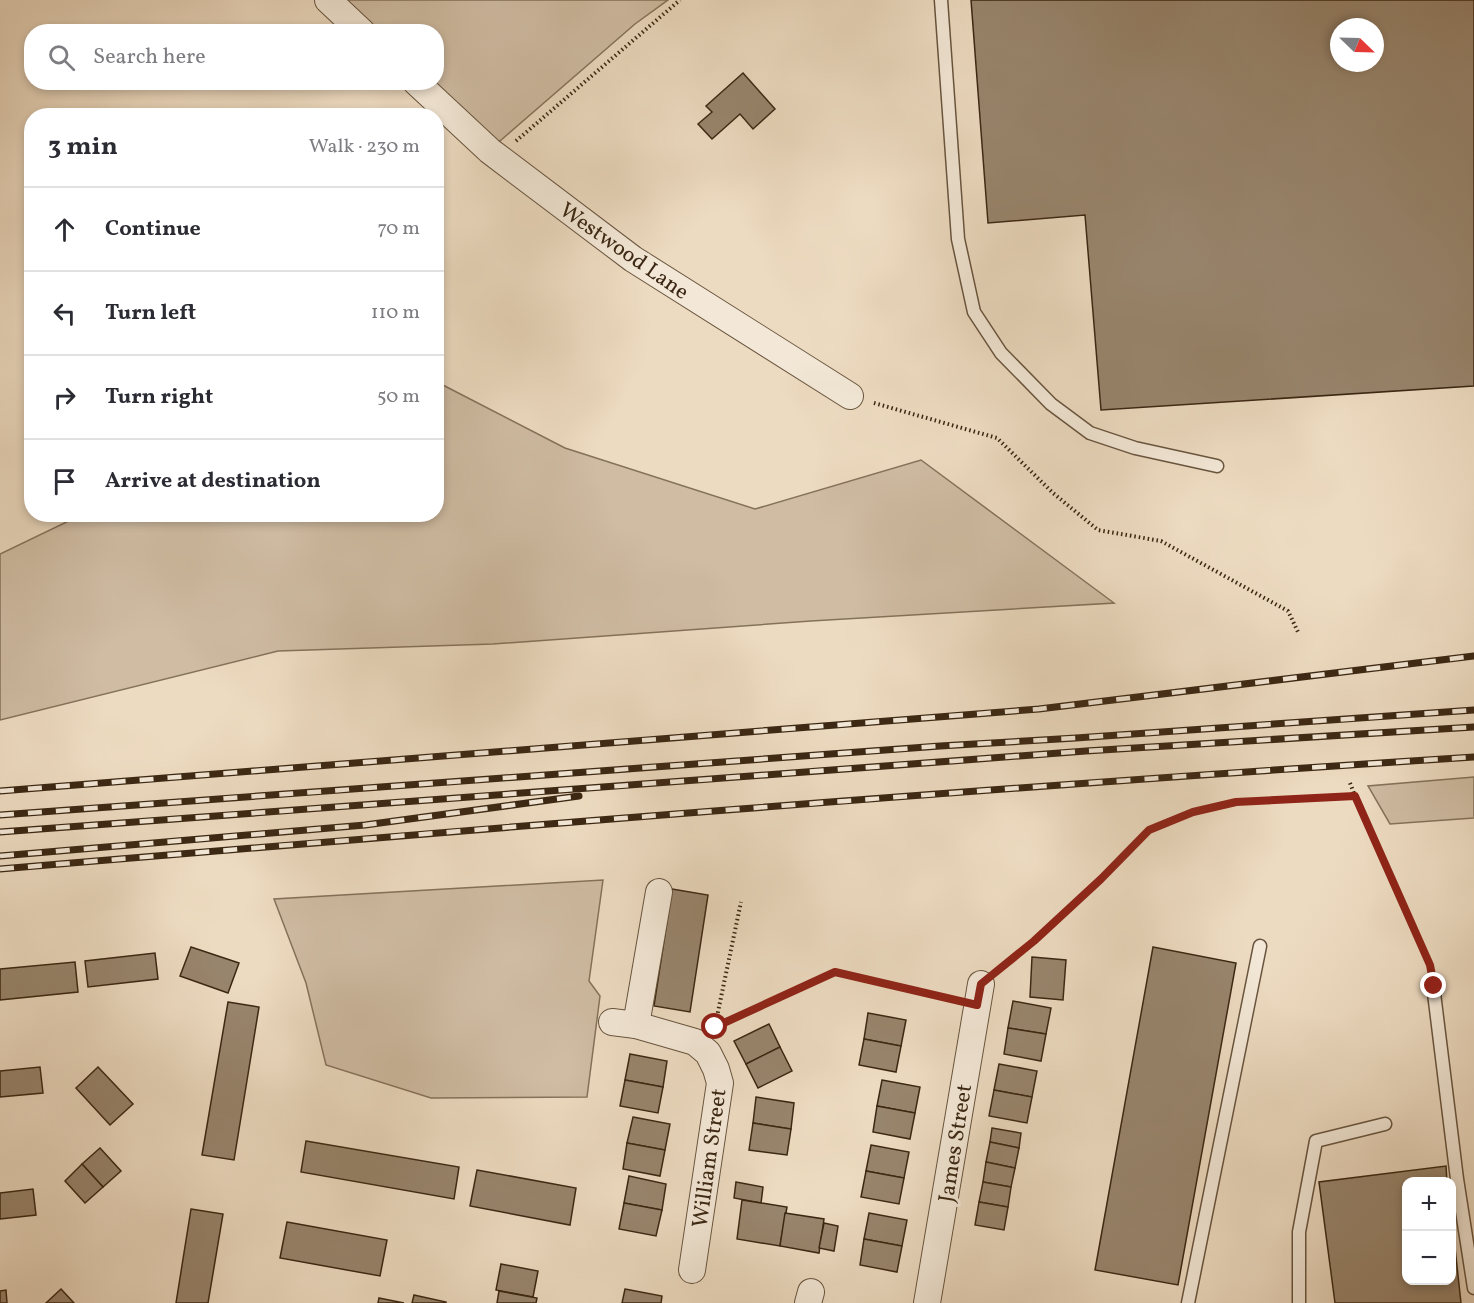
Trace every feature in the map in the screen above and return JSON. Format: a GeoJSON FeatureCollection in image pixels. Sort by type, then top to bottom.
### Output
{"type":"FeatureCollection","features":[{"type":"Feature","properties":{"kind":"street"},"geometry":{"type":"LineString","coordinates":[[328,0],[354,24]]}},
{"type":"Feature","properties":{"kind":"street","name":"Westwood Lane"},"geometry":{"type":"LineString","coordinates":[[425,90],[497,157],[633,259],[850,396]]}},
{"type":"Feature","properties":{"kind":"street","name":"William Street"},"geometry":{"type":"LineString","coordinates":[[659,892],[624,1024],[695,1042],[708,1053],[720,1083],[692,1270]]}},
{"type":"Feature","properties":{"kind":"street","name":"James Street"},"geometry":{"type":"LineString","coordinates":[[927,1303],[979,994]]}},
{"type":"Feature","properties":{"kind":"lane"},"geometry":{"type":"LineString","coordinates":[[941,0],[958,239],[974,312],[1001,352],[1043,396],[1090,433],[1135,448],[1217,466]]}},
{"type":"Feature","properties":{"kind":"lane"},"geometry":{"type":"LineString","coordinates":[[1188,1303],[1260,946]]}},
{"type":"Feature","properties":{"kind":"lane"},"geometry":{"type":"LineString","coordinates":[[1434,986],[1457,1179],[1474,1288]]}},
{"type":"Feature","properties":{"kind":"lane"},"geometry":{"type":"LineString","coordinates":[[1299,1303],[1299,1232],[1316,1141],[1384,1124]]}},
{"type":"Feature","properties":{"kind":"path"},"geometry":{"type":"LineString","coordinates":[[497,157],[680,0]]}},
{"type":"Feature","properties":{"kind":"path"},"geometry":{"type":"LineString","coordinates":[[850,396],[997,438],[1053,493],[1098,530],[1161,541],[1288,612],[1298,632]]}},
{"type":"Feature","properties":{"kind":"path"},"geometry":{"type":"LineString","coordinates":[[1350,783],[1430,965],[1434,986]]}},
{"type":"Feature","properties":{"kind":"path"},"geometry":{"type":"LineString","coordinates":[[715,1027],[835,972],[979,994],[1101,879],[1149,830],[1193,812],[1236,802],[1355,796]]}},
{"type":"Feature","properties":{"kind":"path"},"geometry":{"type":"LineString","coordinates":[[708,1053],[741,902]]}},
{"type":"Feature","properties":{"kind":"shaded area"},"geometry":{"type":"Polygon","coordinates":[[[339,0],[668,0],[635,24],[500,141],[493,140],[433,90],[444,90],[444,24],[364,24],[339,0]]]}},
{"type":"Feature","properties":{"kind":"shaded area"},"geometry":{"type":"Polygon","coordinates":[[[444,386],[565,448],[755,509],[921,460],[1114,603],[811,621],[493,644],[278,651],[0,720],[0,554],[66,522],[444,522],[444,386]]]}},
{"type":"Feature","properties":{"kind":"shaded area"},"geometry":{"type":"Polygon","coordinates":[[[1474,777],[1474,818],[1390,824],[1368,786],[1474,777]]]}},
{"type":"Feature","properties":{"kind":"shaded area"},"geometry":{"type":"Polygon","coordinates":[[[603,880],[589,981],[600,996],[587,1097],[431,1098],[326,1065],[306,983],[274,899],[603,880]]]}},
{"type":"Feature","properties":{"kind":"building"},"geometry":{"type":"Polygon","coordinates":[[[971,0],[1474,0],[1474,386],[1101,410],[1085,215],[988,223],[971,0]]]}},
{"type":"Feature","properties":{"kind":"building"},"geometry":{"type":"Polygon","coordinates":[[[743,73],[775,109],[753,129],[740,114],[712,139],[698,124],[712,112],[706,106],[743,73]]]}},
{"type":"Feature","properties":{"kind":"building"},"geometry":{"type":"Polygon","coordinates":[[[672,889],[708,895],[690,1012],[654,1006],[672,889]]]}},
{"type":"Feature","properties":{"kind":"building"},"geometry":{"type":"Polygon","coordinates":[[[191,947],[239,963],[228,993],[180,976],[191,947]]]}},
{"type":"Feature","properties":{"kind":"building"},"geometry":{"type":"Polygon","coordinates":[[[1153,947],[1236,963],[1178,1285],[1095,1270],[1153,947]]]}},
{"type":"Feature","properties":{"kind":"building"},"geometry":{"type":"Polygon","coordinates":[[[155,953],[158,979],[88,987],[85,961],[155,953]]]}},
{"type":"Feature","properties":{"kind":"building"},"geometry":{"type":"Polygon","coordinates":[[[1032,957],[1066,960],[1063,1000],[1030,997],[1032,957]]]}},
{"type":"Feature","properties":{"kind":"building"},"geometry":{"type":"Polygon","coordinates":[[[75,962],[78,992],[0,1000],[0,969],[75,962]]]}},
{"type":"Feature","properties":{"kind":"building"},"geometry":{"type":"Polygon","coordinates":[[[1013,1001],[1051,1008],[1046,1034],[1008,1028],[1013,1001]]]}},
{"type":"Feature","properties":{"kind":"building"},"geometry":{"type":"Polygon","coordinates":[[[228,1002],[259,1007],[234,1160],[202,1155],[228,1002]]]}},
{"type":"Feature","properties":{"kind":"building"},"geometry":{"type":"Polygon","coordinates":[[[868,1013],[906,1020],[901,1046],[864,1039],[868,1013]]]}},
{"type":"Feature","properties":{"kind":"building"},"geometry":{"type":"Polygon","coordinates":[[[769,1024],[780,1047],[746,1064],[734,1041],[769,1024]]]}},
{"type":"Feature","properties":{"kind":"building"},"geometry":{"type":"Polygon","coordinates":[[[1008,1028],[1046,1034],[1041,1061],[1004,1054],[1008,1028]]]}},
{"type":"Feature","properties":{"kind":"building"},"geometry":{"type":"Polygon","coordinates":[[[864,1039],[901,1046],[896,1072],[859,1065],[864,1039]]]}},
{"type":"Feature","properties":{"kind":"building"},"geometry":{"type":"Polygon","coordinates":[[[780,1047],[792,1071],[758,1088],[746,1064],[780,1047]]]}},
{"type":"Feature","properties":{"kind":"building"},"geometry":{"type":"Polygon","coordinates":[[[630,1054],[667,1061],[663,1087],[625,1080],[630,1054]]]}},
{"type":"Feature","properties":{"kind":"building"},"geometry":{"type":"Polygon","coordinates":[[[999,1064],[1037,1071],[1032,1097],[994,1090],[999,1064]]]}},
{"type":"Feature","properties":{"kind":"building"},"geometry":{"type":"Polygon","coordinates":[[[40,1067],[43,1093],[0,1097],[0,1071],[40,1067]]]}},
{"type":"Feature","properties":{"kind":"building"},"geometry":{"type":"Polygon","coordinates":[[[98,1067],[133,1104],[110,1125],[76,1088],[98,1067]]]}},
{"type":"Feature","properties":{"kind":"building"},"geometry":{"type":"Polygon","coordinates":[[[625,1080],[663,1087],[658,1113],[620,1106],[625,1080]]]}},
{"type":"Feature","properties":{"kind":"building"},"geometry":{"type":"Polygon","coordinates":[[[882,1080],[920,1087],[915,1113],[877,1106],[882,1080]]]}},
{"type":"Feature","properties":{"kind":"building"},"geometry":{"type":"Polygon","coordinates":[[[994,1090],[1032,1097],[1027,1123],[989,1116],[994,1090]]]}},
{"type":"Feature","properties":{"kind":"building"},"geometry":{"type":"Polygon","coordinates":[[[756,1097],[794,1103],[791,1129],[753,1123],[756,1097]]]}},
{"type":"Feature","properties":{"kind":"building"},"geometry":{"type":"Polygon","coordinates":[[[877,1106],[915,1113],[910,1139],[873,1132],[877,1106]]]}},
{"type":"Feature","properties":{"kind":"building"},"geometry":{"type":"Polygon","coordinates":[[[633,1117],[670,1124],[665,1150],[627,1143],[633,1117]]]}},
{"type":"Feature","properties":{"kind":"building"},"geometry":{"type":"Polygon","coordinates":[[[753,1123],[791,1129],[787,1155],[749,1150],[753,1123]]]}},
{"type":"Feature","properties":{"kind":"building"},"geometry":{"type":"Polygon","coordinates":[[[992,1128],[1021,1133],[1019,1148],[990,1142],[992,1128]]]}},
{"type":"Feature","properties":{"kind":"building"},"geometry":{"type":"Polygon","coordinates":[[[306,1141],[459,1167],[454,1199],[301,1172],[306,1141]]]}},
{"type":"Feature","properties":{"kind":"building"},"geometry":{"type":"Polygon","coordinates":[[[990,1142],[1019,1148],[1015,1168],[986,1162],[990,1142]]]}},
{"type":"Feature","properties":{"kind":"building"},"geometry":{"type":"Polygon","coordinates":[[[627,1143],[665,1150],[660,1176],[623,1169],[627,1143]]]}},
{"type":"Feature","properties":{"kind":"building"},"geometry":{"type":"Polygon","coordinates":[[[871,1145],[909,1152],[904,1178],[866,1171],[871,1145]]]}},
{"type":"Feature","properties":{"kind":"building"},"geometry":{"type":"Polygon","coordinates":[[[100,1148],[121,1171],[103,1187],[82,1164],[100,1148]]]}},
{"type":"Feature","properties":{"kind":"building"},"geometry":{"type":"Polygon","coordinates":[[[986,1162],[1015,1168],[1011,1187],[983,1182],[986,1162]]]}},
{"type":"Feature","properties":{"kind":"building"},"geometry":{"type":"Polygon","coordinates":[[[82,1164],[103,1187],[85,1203],[65,1181],[82,1164]]]}},
{"type":"Feature","properties":{"kind":"building"},"geometry":{"type":"Polygon","coordinates":[[[1446,1166],[1447,1177],[1402,1177],[1402,1285],[1456,1285],[1456,1257],[1461,1303],[1335,1303],[1319,1182],[1446,1166]]]}},
{"type":"Feature","properties":{"kind":"building"},"geometry":{"type":"Polygon","coordinates":[[[477,1170],[576,1188],[570,1225],[470,1206],[477,1170]]]}},
{"type":"Feature","properties":{"kind":"building"},"geometry":{"type":"Polygon","coordinates":[[[866,1171],[904,1178],[899,1204],[861,1197],[866,1171]]]}},
{"type":"Feature","properties":{"kind":"building"},"geometry":{"type":"Polygon","coordinates":[[[629,1176],[666,1184],[662,1210],[624,1203],[629,1176]]]}},
{"type":"Feature","properties":{"kind":"building"},"geometry":{"type":"Polygon","coordinates":[[[736,1182],[763,1187],[761,1203],[734,1198],[736,1182]]]}},
{"type":"Feature","properties":{"kind":"building"},"geometry":{"type":"Polygon","coordinates":[[[983,1182],[1011,1187],[1008,1207],[979,1202],[983,1182]]]}},
{"type":"Feature","properties":{"kind":"building"},"geometry":{"type":"Polygon","coordinates":[[[33,1189],[36,1215],[0,1219],[0,1193],[33,1189]]]}},
{"type":"Feature","properties":{"kind":"building"},"geometry":{"type":"Polygon","coordinates":[[[742,1200],[787,1207],[780,1246],[737,1239],[742,1200]]]}},
{"type":"Feature","properties":{"kind":"building"},"geometry":{"type":"Polygon","coordinates":[[[979,1202],[1008,1207],[1004,1230],[975,1225],[979,1202]]]}},
{"type":"Feature","properties":{"kind":"building"},"geometry":{"type":"Polygon","coordinates":[[[624,1203],[662,1210],[656,1236],[619,1229],[624,1203]]]}},
{"type":"Feature","properties":{"kind":"building"},"geometry":{"type":"Polygon","coordinates":[[[191,1209],[223,1214],[208,1303],[176,1303],[191,1209]]]}},
{"type":"Feature","properties":{"kind":"building"},"geometry":{"type":"Polygon","coordinates":[[[785,1213],[824,1219],[819,1253],[780,1246],[785,1213]]]}},
{"type":"Feature","properties":{"kind":"building"},"geometry":{"type":"Polygon","coordinates":[[[869,1213],[907,1220],[902,1246],[864,1239],[869,1213]]]}},
{"type":"Feature","properties":{"kind":"building"},"geometry":{"type":"Polygon","coordinates":[[[287,1222],[387,1240],[380,1276],[280,1258],[287,1222]]]}},
{"type":"Feature","properties":{"kind":"building"},"geometry":{"type":"Polygon","coordinates":[[[824,1223],[838,1226],[834,1251],[819,1248],[824,1223]]]}},
{"type":"Feature","properties":{"kind":"building"},"geometry":{"type":"Polygon","coordinates":[[[864,1239],[902,1246],[897,1272],[860,1265],[864,1239]]]}},
{"type":"Feature","properties":{"kind":"building"},"geometry":{"type":"Polygon","coordinates":[[[501,1264],[538,1271],[533,1297],[496,1290],[501,1264]]]}},
{"type":"Feature","properties":{"kind":"building"},"geometry":{"type":"Polygon","coordinates":[[[61,1289],[74,1303],[46,1303],[61,1289]]]}},
{"type":"Feature","properties":{"kind":"building"},"geometry":{"type":"Polygon","coordinates":[[[625,1289],[662,1296],[661,1303],[622,1303],[625,1289]]]}},
{"type":"Feature","properties":{"kind":"building"},"geometry":{"type":"Polygon","coordinates":[[[6,1290],[7,1303],[0,1303],[0,1291],[6,1290]]]}},
{"type":"Feature","properties":{"kind":"building"},"geometry":{"type":"Polygon","coordinates":[[[499,1291],[537,1298],[536,1303],[497,1303],[499,1291]]]}},
{"type":"Feature","properties":{"kind":"building"},"geometry":{"type":"Polygon","coordinates":[[[414,1295],[446,1302],[446,1303],[412,1303],[414,1295]]]}},
{"type":"Feature","properties":{"kind":"building"},"geometry":{"type":"Polygon","coordinates":[[[379,1298],[404,1303],[378,1303],[379,1298]]]}},
{"type":"Feature","properties":{"kind":"railway"},"geometry":{"type":"LineString","coordinates":[[0,791],[1039,709],[1474,656]]}},
{"type":"Feature","properties":{"kind":"railway"},"geometry":{"type":"LineString","coordinates":[[0,815],[940,746],[1474,710]]}},
{"type":"Feature","properties":{"kind":"railway"},"geometry":{"type":"LineString","coordinates":[[0,832],[1086,751],[1474,727]]}},
{"type":"Feature","properties":{"kind":"railway"},"geometry":{"type":"LineString","coordinates":[[0,869],[921,795],[1474,757]]}},
{"type":"Feature","properties":{"kind":"railway"},"geometry":{"type":"LineString","coordinates":[[0,856],[365,825],[579,796]]}},
{"type":"Feature","properties":{"kind":"route"},"geometry":{"type":"LineString","coordinates":[[715,1027],[835,972],[977,1005],[981,984],[1034,941],[1101,879],[1149,830],[1193,812],[1236,802],[1355,796],[1430,965],[1434,986]]}}]}
